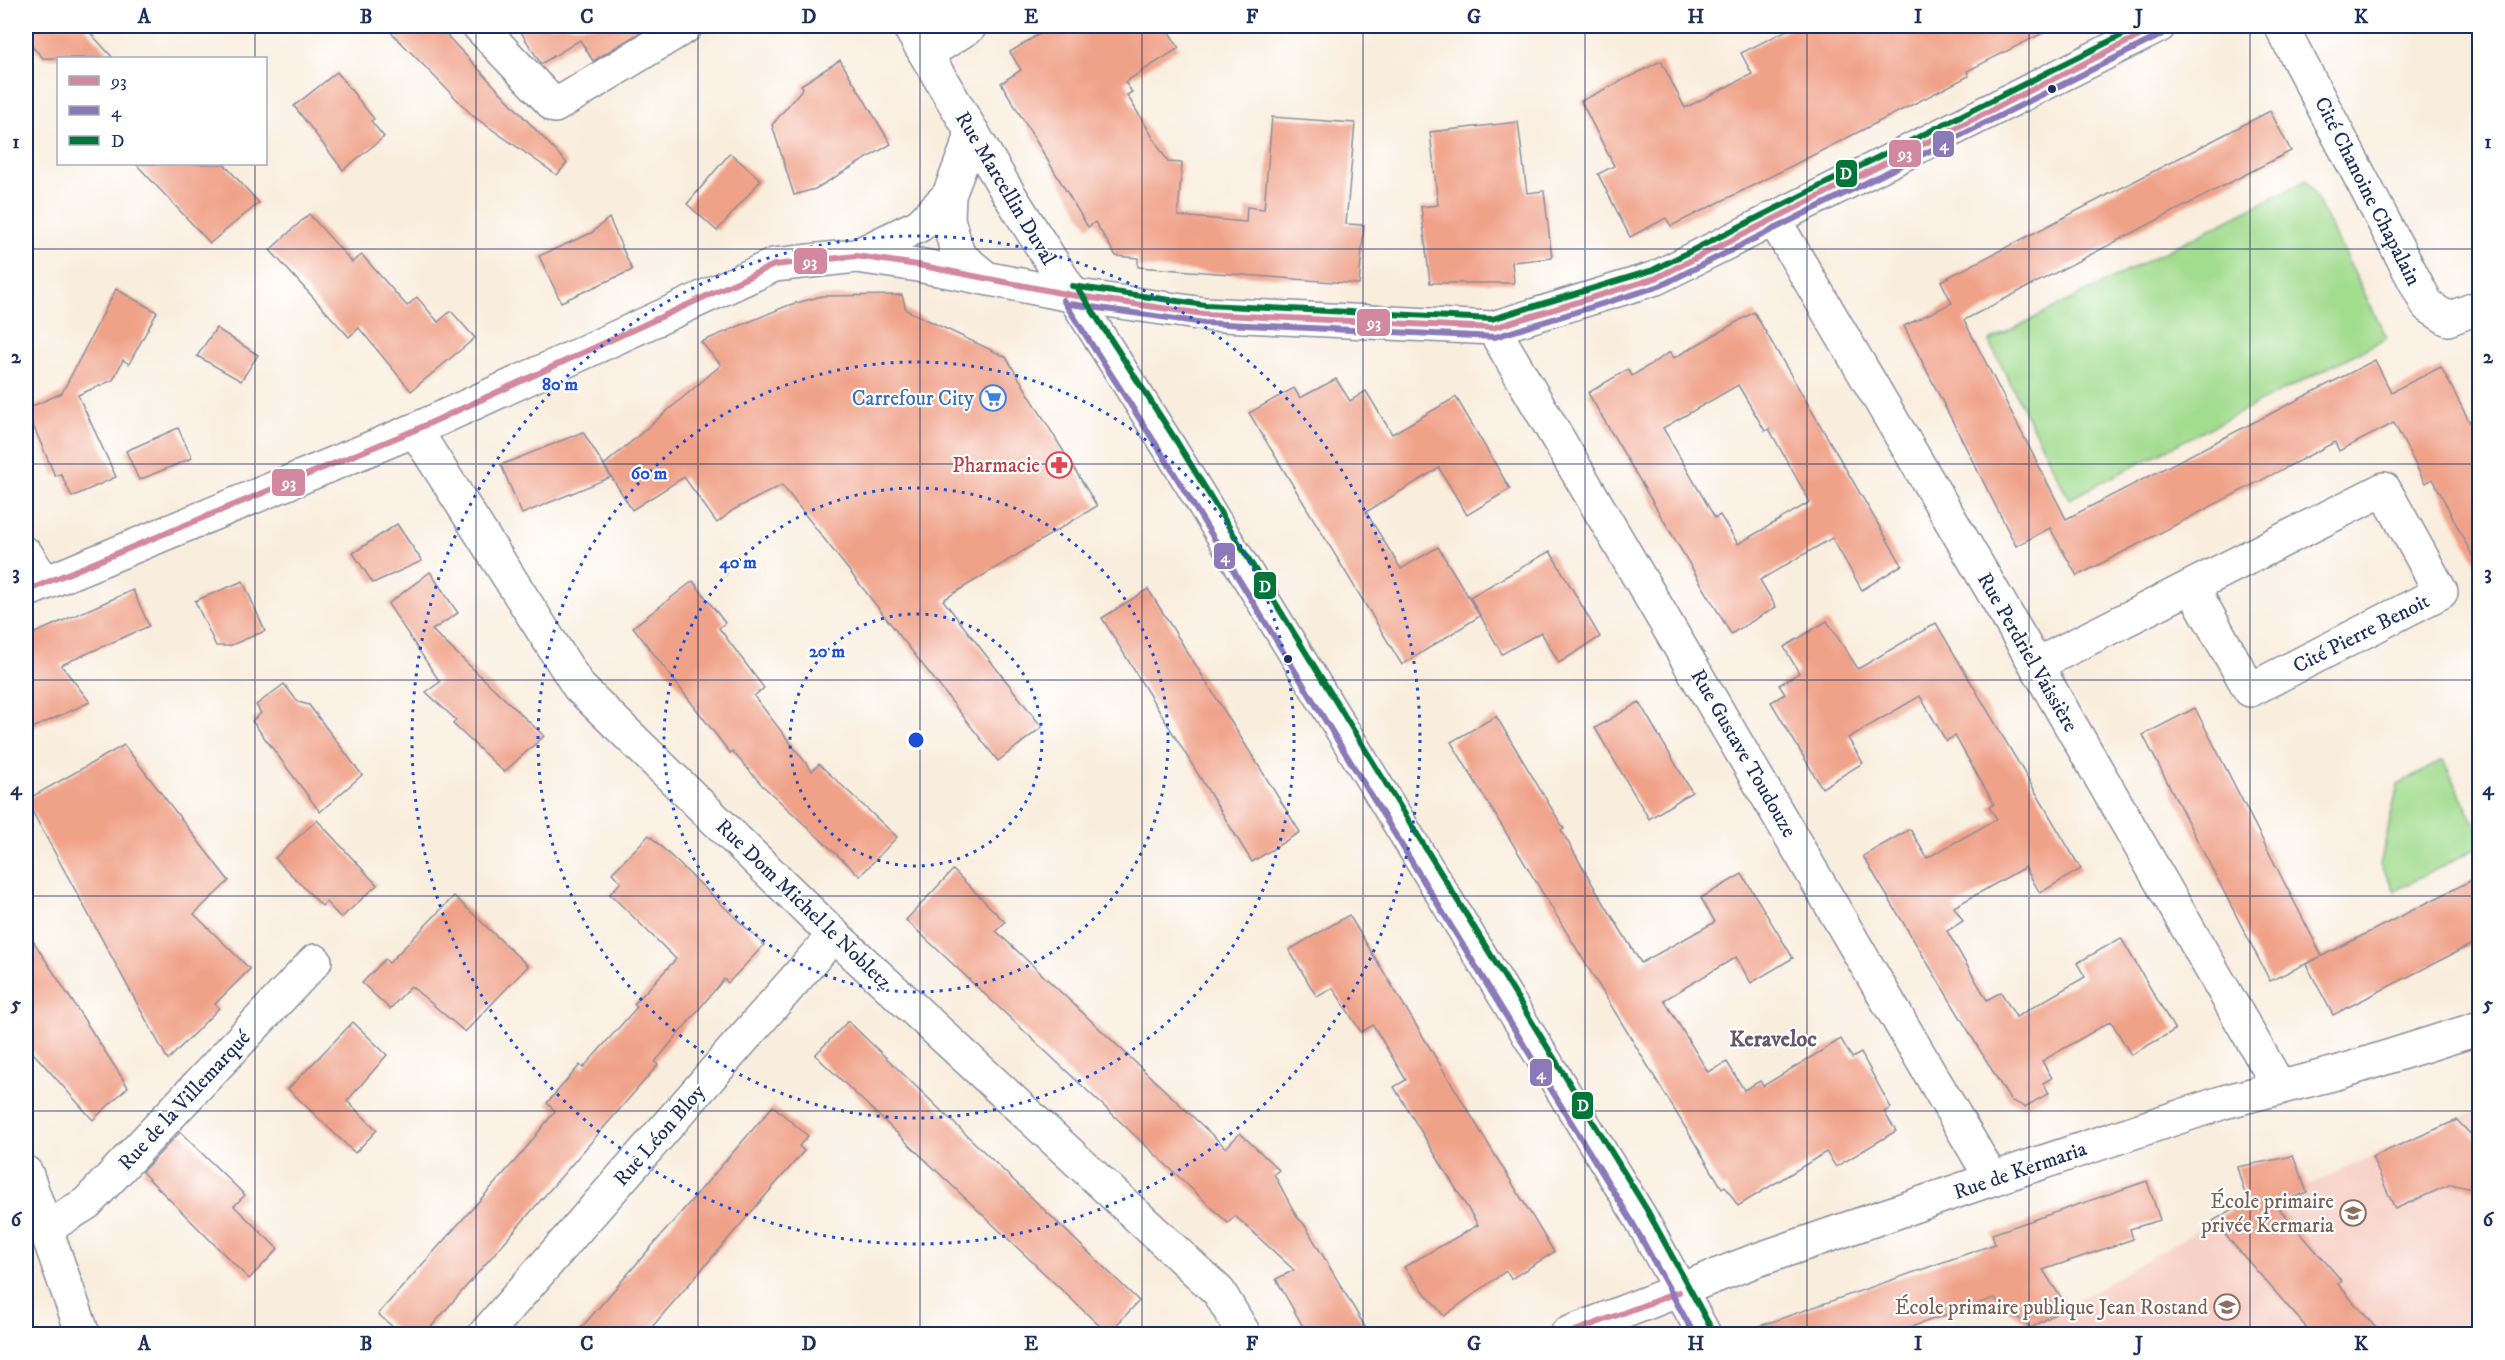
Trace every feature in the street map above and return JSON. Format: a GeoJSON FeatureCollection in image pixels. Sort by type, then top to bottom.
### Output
{"type":"FeatureCollection","features":[{"type":"Feature","properties":{"kind":"street"},"geometry":{"type":"LineString","coordinates":[[478,26],[555,106],[686,26]]}},
{"type":"Feature","properties":{"kind":"street","name":"Rue Marcellin Duval"},"geometry":{"type":"LineString","coordinates":[[909,26],[1071,295],[1169,447],[1639,1215],[1704,1335]]}},
{"type":"Feature","properties":{"kind":"street"},"geometry":{"type":"LineString","coordinates":[[926,54],[970,26]]}},
{"type":"Feature","properties":{"kind":"street"},"geometry":{"type":"LineString","coordinates":[[26,554],[35,586],[415,430],[774,265],[856,255],[1071,295],[1204,314],[1493,328],[1656,278],[2158,26]]}},
{"type":"Feature","properties":{"kind":"street","name":"Cité Chanoine Chapalain"},"geometry":{"type":"LineString","coordinates":[[2281,26],[2428,306],[2448,319],[2480,307]]}},
{"type":"Feature","properties":{"kind":"street"},"geometry":{"type":"LineString","coordinates":[[973,133],[950,195],[948,219],[958,255],[986,278]]}},
{"type":"Feature","properties":{"kind":"street"},"geometry":{"type":"LineString","coordinates":[[856,255],[920,225],[950,195]]}},
{"type":"Feature","properties":{"kind":"street","name":"Rue Perdriel Vaissière"},"geometry":{"type":"LineString","coordinates":[[1773,218],[2036,665],[2280,1088]]}},
{"type":"Feature","properties":{"kind":"street","name":"Rue Gustave Toudouze"},"geometry":{"type":"LineString","coordinates":[[1493,328],[1517,365],[1992,1179]]}},
{"type":"Feature","properties":{"kind":"street","name":"Rue Dom Michel le Nobletz"},"geometry":{"type":"LineString","coordinates":[[415,430],[579,687],[834,935],[1220,1292],[1244,1335]]}},
{"type":"Feature","properties":{"kind":"street","name":"Cité Pierre Benoit"},"geometry":{"type":"LineString","coordinates":[[2036,665],[2385,489],[2441,592],[2250,690],[2192,587]]}},
{"type":"Feature","properties":{"kind":"street","name":"Rue Léon Bloy"},"geometry":{"type":"LineString","coordinates":[[485,1335],[834,935]]}},
{"type":"Feature","properties":{"kind":"street","name":"Rue de la Villemarqué"},"geometry":{"type":"LineString","coordinates":[[45,1229],[87,1203],[315,961]]}},
{"type":"Feature","properties":{"kind":"street","name":"Rue de Kermaria"},"geometry":{"type":"LineString","coordinates":[[1567,1335],[1754,1261],[1992,1179],[2224,1102],[2340,1072],[2480,1028]]}},
{"type":"Feature","properties":{"kind":"street"},"geometry":{"type":"LineString","coordinates":[[26,1173],[83,1335]]}},
{"type":"Feature","properties":{"kind":"shaded area","name":"École primaire privée Kermaria"},"geometry":{"type":"Polygon","coordinates":[[[2479,1110],[2479,1334],[2037,1334],[2031,1328],[2247,1201],[2237,1167],[2294,1152],[2309,1185],[2479,1110]]]}},
{"type":"Feature","properties":{"kind":"green space"},"geometry":{"type":"Polygon","coordinates":[[[2307,180],[2387,338],[2069,499],[1989,341],[2307,180]]]}},
{"type":"Feature","properties":{"kind":"green space"},"geometry":{"type":"Polygon","coordinates":[[[2443,760],[2479,832],[2479,847],[2395,891],[2380,865],[2398,785],[2443,760]]]}},
{"type":"Feature","properties":{"kind":"building"},"geometry":{"type":"Polygon","coordinates":[[[26,26],[84,26],[112,57],[43,58],[26,40],[26,26]]]}},
{"type":"Feature","properties":{"kind":"building"},"geometry":{"type":"Polygon","coordinates":[[[385,26],[438,26],[567,163],[557,175],[473,116],[385,26]]]}},
{"type":"Feature","properties":{"kind":"building"},"geometry":{"type":"Polygon","coordinates":[[[517,26],[651,26],[593,61],[580,40],[541,64],[517,26]]]}},
{"type":"Feature","properties":{"kind":"building"},"geometry":{"type":"Polygon","coordinates":[[[1052,26],[1165,26],[1179,48],[1125,82],[1132,92],[1127,95],[1168,162],[1182,163],[1178,216],[1246,222],[1247,207],[1264,209],[1272,117],[1355,123],[1346,224],[1364,225],[1359,284],[1138,267],[1138,258],[1116,256],[1095,222],[1088,227],[1001,83],[1021,70],[1010,52],[1052,26]]]}},
{"type":"Feature","properties":{"kind":"building"},"geometry":{"type":"Polygon","coordinates":[[[1795,26],[2057,26],[1967,71],[1969,76],[1738,193],[1671,226],[1666,218],[1630,237],[1598,174],[1614,166],[1581,101],[1661,61],[1685,108],[1752,74],[1741,53],[1795,26]]]}},
{"type":"Feature","properties":{"kind":"building"},"geometry":{"type":"Polygon","coordinates":[[[840,60],[891,144],[815,189],[794,195],[772,125],[803,88],[801,85],[840,60]]]}},
{"type":"Feature","properties":{"kind":"building"},"geometry":{"type":"Polygon","coordinates":[[[337,72],[374,119],[371,121],[384,137],[343,170],[294,106],[337,72]]]}},
{"type":"Feature","properties":{"kind":"building"},"geometry":{"type":"Polygon","coordinates":[[[2270,111],[2291,151],[1964,320],[2066,519],[2375,360],[2391,392],[2441,367],[2480,442],[2480,571],[2433,479],[2425,483],[2394,423],[2339,451],[2335,442],[2077,576],[2050,528],[2016,546],[1904,326],[1952,303],[1941,281],[2270,111]]]}},
{"type":"Feature","properties":{"kind":"building"},"geometry":{"type":"Polygon","coordinates":[[[1518,122],[1527,193],[1544,191],[1552,258],[1512,262],[1514,283],[1430,283],[1421,207],[1438,205],[1430,132],[1518,122]]]}},
{"type":"Feature","properties":{"kind":"building"},"geometry":{"type":"Polygon","coordinates":[[[730,153],[761,180],[717,231],[687,204],[730,153]]]}},
{"type":"Feature","properties":{"kind":"building"},"geometry":{"type":"Polygon","coordinates":[[[137,165],[225,165],[259,203],[210,243],[137,165]]]}},
{"type":"Feature","properties":{"kind":"building"},"geometry":{"type":"Polygon","coordinates":[[[309,214],[352,262],[362,255],[407,306],[417,297],[438,322],[451,311],[475,338],[411,391],[359,328],[349,337],[270,250],[309,214]]]}},
{"type":"Feature","properties":{"kind":"building"},"geometry":{"type":"Polygon","coordinates":[[[609,218],[632,270],[561,302],[539,256],[591,233],[609,218]]]}},
{"type":"Feature","properties":{"kind":"building"},"geometry":{"type":"Polygon","coordinates":[[[116,289],[157,312],[129,364],[123,360],[113,380],[78,395],[116,477],[72,497],[61,474],[55,476],[26,409],[62,393],[116,289]]]}},
{"type":"Feature","properties":{"kind":"building"},"geometry":{"type":"Polygon","coordinates":[[[902,295],[906,310],[1006,357],[1097,506],[943,600],[1042,727],[998,761],[782,485],[733,510],[717,523],[684,477],[632,510],[604,465],[721,365],[701,342],[789,305],[822,296],[902,295]]]}},
{"type":"Feature","properties":{"kind":"building"},"geometry":{"type":"Polygon","coordinates":[[[1754,312],[1902,565],[1862,590],[1832,538],[1760,580],[1776,607],[1731,634],[1588,393],[1628,369],[1632,376],[1670,352],[1674,358],[1754,312]],[[1738,385],[1663,428],[1715,518],[1720,515],[1738,544],[1810,502],[1769,429],[1765,431],[1738,385]]]}},
{"type":"Feature","properties":{"kind":"building"},"geometry":{"type":"Polygon","coordinates":[[[216,328],[258,355],[241,381],[197,356],[216,328]]]}},
{"type":"Feature","properties":{"kind":"building"},"geometry":{"type":"Polygon","coordinates":[[[1336,379],[1350,401],[1366,391],[1392,434],[1456,397],[1510,489],[1467,515],[1439,468],[1366,512],[1401,569],[1438,547],[1480,616],[1402,665],[1249,413],[1294,388],[1300,398],[1336,379]]]}},
{"type":"Feature","properties":{"kind":"building"},"geometry":{"type":"Polygon","coordinates":[[[178,428],[192,458],[139,480],[126,451],[178,428]]]}},
{"type":"Feature","properties":{"kind":"building"},"geometry":{"type":"Polygon","coordinates":[[[583,432],[611,477],[522,514],[501,465],[583,432]]]}},
{"type":"Feature","properties":{"kind":"building"},"geometry":{"type":"Polygon","coordinates":[[[397,524],[422,561],[373,583],[353,553],[397,524]]]}},
{"type":"Feature","properties":{"kind":"building"},"geometry":{"type":"Polygon","coordinates":[[[1550,551],[1600,637],[1559,663],[1541,632],[1502,654],[1470,597],[1550,551]]]}},
{"type":"Feature","properties":{"kind":"building"},"geometry":{"type":"Polygon","coordinates":[[[430,572],[458,613],[432,630],[544,736],[504,772],[453,724],[456,720],[426,692],[440,682],[388,604],[430,572]]]}},
{"type":"Feature","properties":{"kind":"building"},"geometry":{"type":"Polygon","coordinates":[[[243,581],[265,631],[229,646],[216,646],[195,601],[243,581]]]}},
{"type":"Feature","properties":{"kind":"building"},"geometry":{"type":"Polygon","coordinates":[[[693,581],[725,623],[719,628],[764,688],[754,696],[812,771],[819,764],[897,837],[860,876],[762,785],[732,751],[730,753],[633,627],[693,581]]]}},
{"type":"Feature","properties":{"kind":"building"},"geometry":{"type":"Polygon","coordinates":[[[1148,589],[1300,832],[1252,862],[1102,618],[1148,589]]]}},
{"type":"Feature","properties":{"kind":"building"},"geometry":{"type":"Polygon","coordinates":[[[133,590],[149,626],[61,665],[90,702],[26,731],[26,622],[35,633],[133,590]]]}},
{"type":"Feature","properties":{"kind":"building"},"geometry":{"type":"Polygon","coordinates":[[[1827,621],[1858,669],[1936,623],[2081,869],[2040,893],[2025,867],[1954,907],[1963,921],[1947,931],[1987,1000],[2001,992],[2016,1017],[2085,977],[2077,963],[2121,938],[2175,1030],[2131,1055],[2111,1021],[2042,1061],[2052,1078],[2043,1083],[2049,1093],[2025,1107],[2010,1100],[1863,856],[1910,829],[1927,858],[1997,819],[1989,807],[1994,804],[1955,736],[1946,741],[1920,696],[1848,738],[1863,763],[1822,788],[1771,702],[1785,694],[1779,685],[1799,673],[1784,647],[1827,621]]]}},
{"type":"Feature","properties":{"kind":"building"},"geometry":{"type":"Polygon","coordinates":[[[284,684],[298,702],[309,705],[362,775],[320,812],[252,721],[261,713],[256,705],[284,684]]]}},
{"type":"Feature","properties":{"kind":"building"},"geometry":{"type":"Polygon","coordinates":[[[1639,702],[1692,792],[1649,819],[1595,728],[1639,702]]]}},
{"type":"Feature","properties":{"kind":"building"},"geometry":{"type":"Polygon","coordinates":[[[2195,708],[2322,956],[2270,981],[2143,735],[2195,708]]]}},
{"type":"Feature","properties":{"kind":"building"},"geometry":{"type":"Polygon","coordinates":[[[1496,716],[1564,829],[1561,830],[1594,887],[1641,963],[1715,922],[1701,898],[1742,874],[1793,958],[1751,983],[1736,957],[1664,1000],[1708,1072],[1727,1062],[1744,1090],[1760,1081],[1763,1086],[1841,1039],[1852,1058],[1861,1053],[1891,1108],[1884,1112],[1896,1131],[1836,1167],[1826,1152],[1738,1206],[1725,1186],[1722,1188],[1451,742],[1496,716]]]}},
{"type":"Feature","properties":{"kind":"building"},"geometry":{"type":"Polygon","coordinates":[[[124,745],[229,881],[194,914],[250,969],[215,1004],[219,1008],[168,1060],[26,800],[124,745]]]}},
{"type":"Feature","properties":{"kind":"building"},"geometry":{"type":"Polygon","coordinates":[[[317,820],[377,885],[341,918],[326,902],[322,906],[275,858],[317,820]]]}},
{"type":"Feature","properties":{"kind":"building"},"geometry":{"type":"Polygon","coordinates":[[[649,835],[764,945],[728,983],[724,979],[655,1062],[658,1065],[424,1335],[402,1335],[378,1314],[522,1153],[555,1111],[547,1103],[580,1065],[583,1068],[637,1007],[634,1004],[676,959],[610,894],[621,882],[612,873],[649,835]]]}},
{"type":"Feature","properties":{"kind":"building"},"geometry":{"type":"Polygon","coordinates":[[[953,870],[1005,922],[996,931],[1226,1148],[1240,1133],[1279,1170],[1274,1174],[1297,1217],[1304,1224],[1370,1335],[1308,1335],[1276,1279],[1294,1270],[1235,1216],[1228,1223],[906,920],[953,870]]]}},
{"type":"Feature","properties":{"kind":"building"},"geometry":{"type":"Polygon","coordinates":[[[2480,876],[2480,940],[2333,1015],[2306,964],[2480,876]]]}},
{"type":"Feature","properties":{"kind":"building"},"geometry":{"type":"Polygon","coordinates":[[[454,896],[528,966],[465,1032],[411,986],[390,1009],[362,983],[385,959],[389,963],[454,896]]]}},
{"type":"Feature","properties":{"kind":"building"},"geometry":{"type":"Polygon","coordinates":[[[1349,915],[1554,1252],[1511,1279],[1506,1271],[1444,1316],[1404,1267],[1478,1225],[1394,1087],[1406,1080],[1373,1025],[1361,1032],[1333,988],[1317,997],[1289,950],[1349,915]]]}},
{"type":"Feature","properties":{"kind":"building"},"geometry":{"type":"Polygon","coordinates":[[[26,930],[128,1087],[93,1120],[26,1045],[26,930]]]}},
{"type":"Feature","properties":{"kind":"building"},"geometry":{"type":"Polygon","coordinates":[[[848,1021],[1139,1301],[1108,1334],[815,1055],[848,1021]]]}},
{"type":"Feature","properties":{"kind":"building"},"geometry":{"type":"Polygon","coordinates":[[[353,1022],[387,1055],[347,1101],[377,1130],[355,1153],[288,1089],[353,1022]]]}},
{"type":"Feature","properties":{"kind":"building"},"geometry":{"type":"Polygon","coordinates":[[[773,1106],[808,1136],[799,1146],[804,1151],[690,1283],[645,1335],[575,1335],[773,1106]]]}},
{"type":"Feature","properties":{"kind":"building"},"geometry":{"type":"Polygon","coordinates":[[[2457,1120],[2480,1144],[2480,1191],[2451,1184],[2395,1209],[2372,1157],[2457,1120]]]}},
{"type":"Feature","properties":{"kind":"building"},"geometry":{"type":"Polygon","coordinates":[[[180,1132],[245,1195],[234,1206],[278,1249],[249,1279],[142,1172],[180,1132]]]}},
{"type":"Feature","properties":{"kind":"building"},"geometry":{"type":"Polygon","coordinates":[[[2293,1156],[2307,1192],[2275,1204],[2342,1281],[2338,1284],[2382,1335],[2313,1335],[2213,1221],[2247,1201],[2237,1167],[2293,1156]]]}},
{"type":"Feature","properties":{"kind":"building"},"geometry":{"type":"Polygon","coordinates":[[[2147,1181],[2160,1220],[2130,1229],[2133,1239],[2043,1270],[2067,1307],[2031,1328],[1994,1298],[1888,1335],[1752,1335],[1751,1329],[1995,1244],[1992,1234],[2147,1181]]]}},
{"type":"Feature","properties":{"kind":"transit line","name":"D"},"geometry":{"type":"LineString","coordinates":[[1072,286],[1205,305],[1492,319],[1653,270],[2140,26]]}},
{"type":"Feature","properties":{"kind":"transit line","name":"93"},"geometry":{"type":"LineString","coordinates":[[26,591],[415,430],[774,265],[856,256],[918,265],[1071,295],[1204,314],[1493,328],[1656,278],[2159,26]]}},
{"type":"Feature","properties":{"kind":"transit line","name":"4"},"geometry":{"type":"LineString","coordinates":[[1070,304],[1204,323],[1495,337],[1660,286],[2163,34]]}},
{"type":"Feature","properties":{"kind":"transit line","name":"D"},"geometry":{"type":"LineString","coordinates":[[1079,290],[1177,442],[1647,1210],[1712,1330]]}},
{"type":"Feature","properties":{"kind":"transit line","name":"4"},"geometry":{"type":"LineString","coordinates":[[1063,300],[1161,452],[1631,1220],[1694,1334]]}},
{"type":"Feature","properties":{"kind":"transit line","name":"93"},"geometry":{"type":"LineString","coordinates":[[1567,1334],[1679,1292]]}},
{"type":"Feature","properties":{"kind":"place","name":"Carrefour City"},"geometry":{"type":"Point","coordinates":[993,398]}},
{"type":"Feature","properties":{"kind":"place","name":"Pharmacie"},"geometry":{"type":"Point","coordinates":[1059,465]}},
{"type":"Feature","properties":{"kind":"place","name":"École primaire privée Kermaria"},"geometry":{"type":"Point","coordinates":[2353,1213]}},
{"type":"Feature","properties":{"kind":"place","name":"École primaire publique Jean Rostand"},"geometry":{"type":"Point","coordinates":[2227,1307]}},
{"type":"Feature","properties":{"kind":"district","name":"Keraveloc"},"geometry":{"type":"Point","coordinates":[1773,1038]}}]}
